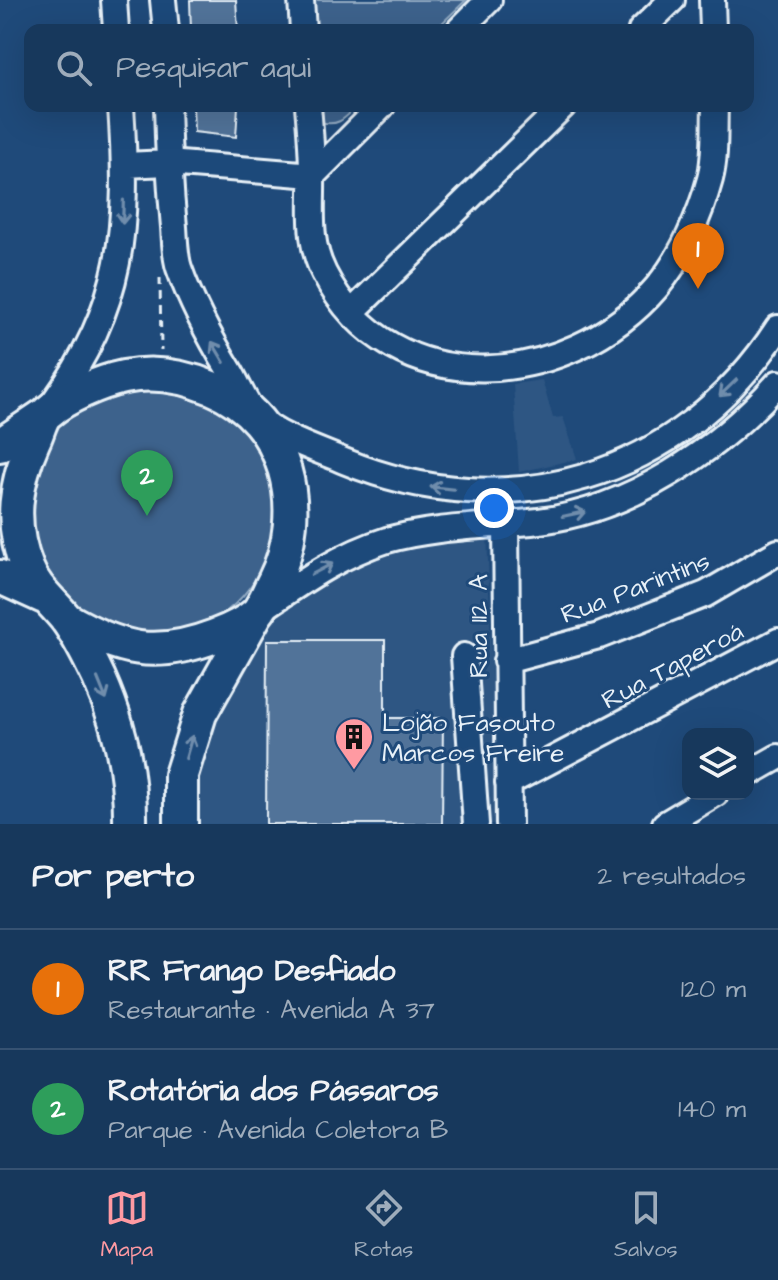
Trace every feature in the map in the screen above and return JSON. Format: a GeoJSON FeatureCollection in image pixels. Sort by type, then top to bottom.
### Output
{"type":"FeatureCollection","features":[{"type":"Feature","properties":{"kind":"main road"},"geometry":{"type":"LineString","coordinates":[[0,445],[88,390],[123,377],[161,374],[192,379],[220,391],[258,419],[276,447],[287,473],[292,518],[283,562],[200,714],[181,775],[181,824]]}},
{"type":"Feature","properties":{"kind":"main road"},"geometry":{"type":"LineString","coordinates":[[46,414],[19,479],[15,510],[18,541],[28,570],[44,597],[66,619],[105,642],[150,650],[194,644],[228,631],[257,612]]}},
{"type":"Feature","properties":{"kind":"main road"},"geometry":{"type":"LineString","coordinates":[[0,577],[44,597]]}},
{"type":"Feature","properties":{"kind":"main road"},"geometry":{"type":"LineString","coordinates":[[66,619],[99,678],[117,726],[131,786],[130,824]]}},
{"type":"Feature","properties":{"kind":"street"},"geometry":{"type":"LineString","coordinates":[[114,0],[116,24]]}},
{"type":"Feature","properties":{"kind":"street"},"geometry":{"type":"LineString","coordinates":[[163,0],[165,24]]}},
{"type":"Feature","properties":{"kind":"street"},"geometry":{"type":"LineString","coordinates":[[301,0],[303,24]]}},
{"type":"Feature","properties":{"kind":"street"},"geometry":{"type":"LineString","coordinates":[[465,24],[489,0]]}},
{"type":"Feature","properties":{"kind":"street"},"geometry":{"type":"LineString","coordinates":[[647,24],[672,0]]}},
{"type":"Feature","properties":{"kind":"street"},"geometry":{"type":"LineString","coordinates":[[712,0],[713,24]]}},
{"type":"Feature","properties":{"kind":"street"},"geometry":{"type":"LineString","coordinates":[[46,414],[74,374],[98,331],[113,287],[122,239],[125,165],[121,112]]}},
{"type":"Feature","properties":{"kind":"street"},"geometry":{"type":"LineString","coordinates":[[167,112],[168,163],[178,265],[204,328],[258,419],[316,449],[386,478],[440,489],[521,490],[585,478],[627,463],[693,419],[731,386],[778,328]]}},
{"type":"Feature","properties":{"kind":"street"},"geometry":{"type":"LineString","coordinates":[[308,112],[313,175],[310,218],[314,246],[324,274],[369,330],[395,348],[428,362],[466,369],[511,369],[561,355],[610,331],[657,286],[689,236],[711,176],[715,112]]}},
{"type":"Feature","properties":{"kind":"street"},"geometry":{"type":"LineString","coordinates":[[125,165],[168,163],[313,175],[376,112]]}},
{"type":"Feature","properties":{"kind":"street"},"geometry":{"type":"LineString","coordinates":[[352,312],[557,112]]}},
{"type":"Feature","properties":{"kind":"street"},"geometry":{"type":"LineString","coordinates":[[257,612],[310,575],[389,539],[588,511],[627,495],[715,442],[756,408],[778,383]]}},
{"type":"Feature","properties":{"kind":"street","name":"Rua 112 A"},"geometry":{"type":"LineString","coordinates":[[506,524],[509,824]]}},
{"type":"Feature","properties":{"kind":"street","name":"Rua Parintins"},"geometry":{"type":"LineString","coordinates":[[506,661],[599,636],[706,594],[778,552]]}},
{"type":"Feature","properties":{"kind":"street","name":"Rua Taperoá"},"geometry":{"type":"LineString","coordinates":[[508,783],[778,641]]}},
{"type":"Feature","properties":{"kind":"street"},"geometry":{"type":"LineString","coordinates":[[464,656],[476,824]]}},
{"type":"Feature","properties":{"kind":"street"},"geometry":{"type":"LineString","coordinates":[[754,771],[778,757]]}},
{"type":"Feature","properties":{"kind":"street"},"geometry":{"type":"LineString","coordinates":[[754,780],[778,779]]}},
{"type":"Feature","properties":{"kind":"street"},"geometry":{"type":"LineString","coordinates":[[671,822],[706,800]]}},
{"type":"Feature","properties":{"kind":"shaded area"},"geometry":{"type":"Polygon","coordinates":[[[310,0],[466,0],[441,24],[310,24],[310,0]]]}},
{"type":"Feature","properties":{"kind":"shaded area"},"geometry":{"type":"Polygon","coordinates":[[[315,112],[351,112],[332,123],[320,122],[315,112]]]}},
{"type":"Feature","properties":{"kind":"shaded area"},"geometry":{"type":"Polygon","coordinates":[[[542,380],[553,418],[563,417],[577,459],[519,472],[513,384],[542,380]]]}},
{"type":"Feature","properties":{"kind":"shaded area"},"geometry":{"type":"Polygon","coordinates":[[[184,385],[233,415],[262,455],[274,500],[270,546],[250,586],[218,617],[174,634],[119,630],[88,622],[78,616],[25,551],[41,434],[94,390],[184,385]]]}},
{"type":"Feature","properties":{"kind":"shaded area"},"geometry":{"type":"Polygon","coordinates":[[[487,531],[497,824],[195,824],[198,754],[235,669],[274,619],[309,585],[362,555],[487,531]]]}},
{"type":"Feature","properties":{"kind":"building"},"geometry":{"type":"Polygon","coordinates":[[[190,0],[236,0],[238,24],[191,24],[190,0]]]}},
{"type":"Feature","properties":{"kind":"building"},"geometry":{"type":"Polygon","coordinates":[[[193,112],[238,112],[236,137],[194,132],[193,112]]]}},
{"type":"Feature","properties":{"kind":"building","name":"Lojão Fasouto Marcos Freire"},"geometry":{"type":"Polygon","coordinates":[[[267,640],[385,640],[385,718],[443,718],[442,824],[266,824],[267,640]]]}},
{"type":"Feature","properties":{"kind":"place","name":"RR Frango Desfiado"},"geometry":{"type":"Point","coordinates":[698,289]}},
{"type":"Feature","properties":{"kind":"place","name":"Rotatória dos Pássaros"},"geometry":{"type":"Point","coordinates":[147,516]}},
{"type":"Feature","properties":{"kind":"place","name":"Lojão Fasouto Marcos Freire"},"geometry":{"type":"Point","coordinates":[354,771]}}]}
